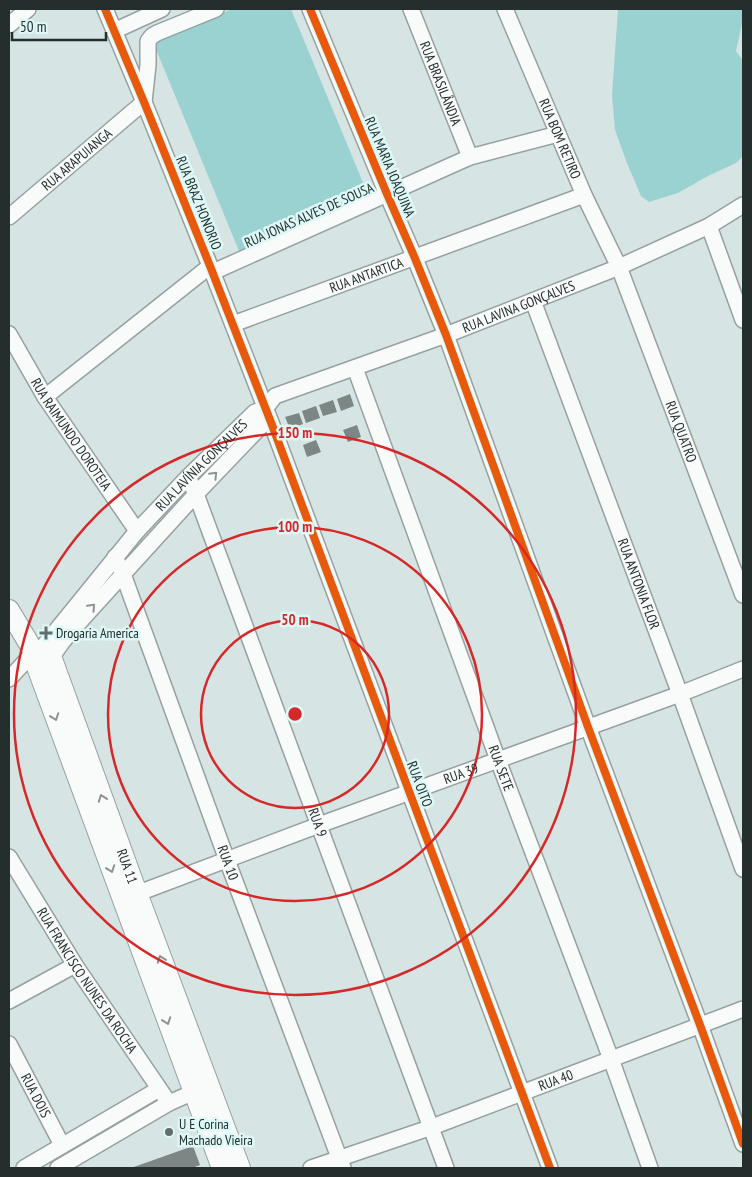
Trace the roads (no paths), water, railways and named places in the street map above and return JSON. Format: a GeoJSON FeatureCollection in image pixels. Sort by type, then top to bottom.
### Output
{"type":"FeatureCollection","features":[{"type":"Feature","properties":{"kind":"main road","name":"RUA 11"},"geometry":{"type":"LineString","coordinates":[[9,610],[41,659],[129,896],[184,1067],[201,1088],[240,1168]]}},
{"type":"Feature","properties":{"kind":"main road","name":"RUA 11"},"geometry":{"type":"LineString","coordinates":[[201,1088],[222,1168]]}},
{"type":"Feature","properties":{"kind":"street"},"geometry":{"type":"LineString","coordinates":[[9,25],[28,9]]}},
{"type":"Feature","properties":{"kind":"street","name":"RUA BRAZ HONORIO"},"geometry":{"type":"LineString","coordinates":[[105,9],[211,269],[265,409]]}},
{"type":"Feature","properties":{"kind":"street"},"geometry":{"type":"LineString","coordinates":[[114,30],[162,9]]}},
{"type":"Feature","properties":{"kind":"street"},"geometry":{"type":"LineString","coordinates":[[144,102],[148,65],[148,41],[157,33],[216,9]]}},
{"type":"Feature","properties":{"kind":"street","name":"RUA MARIA JOAQUINA"},"geometry":{"type":"LineString","coordinates":[[310,9],[446,335],[588,727],[743,1144]]}},
{"type":"Feature","properties":{"kind":"street","name":"RUA BRASILÂNDIA"},"geometry":{"type":"LineString","coordinates":[[411,9],[470,157]]}},
{"type":"Feature","properties":{"kind":"street","name":"RUA BOM RETIRO"},"geometry":{"type":"LineString","coordinates":[[505,9],[584,195],[619,267]]}},
{"type":"Feature","properties":{"kind":"street","name":"RUA ARAPUIANGA"},"geometry":{"type":"LineString","coordinates":[[9,217],[144,102]]}},
{"type":"Feature","properties":{"kind":"street","name":"RUA JONAS ALVES DE SOUSA"},"geometry":{"type":"LineString","coordinates":[[45,398],[211,269],[470,157],[558,134]]}},
{"type":"Feature","properties":{"kind":"street","name":"RUA ANTARTICA"},"geometry":{"type":"LineString","coordinates":[[233,324],[584,195]]}},
{"type":"Feature","properties":{"kind":"street","name":"RUA LAVINA GONÇALVES"},"geometry":{"type":"LineString","coordinates":[[265,409],[276,396],[446,335],[619,267],[709,226],[743,205]]}},
{"type":"Feature","properties":{"kind":"street"},"geometry":{"type":"LineString","coordinates":[[709,226],[743,320]]}},
{"type":"Feature","properties":{"kind":"street","name":"RUA QUATRO"},"geometry":{"type":"LineString","coordinates":[[619,267],[743,595]]}},
{"type":"Feature","properties":{"kind":"street","name":"RUA ANTONIA FLOR"},"geometry":{"type":"LineString","coordinates":[[533,301],[680,694],[743,869]]}},
{"type":"Feature","properties":{"kind":"street","name":"RUA RAIMUNDO DOROTEIA"},"geometry":{"type":"LineString","coordinates":[[9,334],[45,398],[137,531]]}},
{"type":"Feature","properties":{"kind":"street","name":"RUA SETE"},"geometry":{"type":"LineString","coordinates":[[355,368],[650,1168]]}},
{"type":"Feature","properties":{"kind":"street","name":"RUA LAVÍNIA GONÇALVES"},"geometry":{"type":"LineString","coordinates":[[9,679],[41,659],[54,654],[63,641],[196,494],[263,424],[265,409],[255,412],[188,477],[137,531],[42,648],[41,659]]}},
{"type":"Feature","properties":{"kind":"street","name":"RUA OITO"},"geometry":{"type":"LineString","coordinates":[[265,409],[550,1168]]}},
{"type":"Feature","properties":{"kind":"street","name":"RUA 9"},"geometry":{"type":"LineString","coordinates":[[188,477],[196,494],[446,1168]]}},
{"type":"Feature","properties":{"kind":"street","name":"RUA 10"},"geometry":{"type":"LineString","coordinates":[[115,557],[124,574],[227,860],[342,1163]]}},
{"type":"Feature","properties":{"kind":"street","name":"RUA 39"},"geometry":{"type":"LineString","coordinates":[[129,896],[680,694],[743,669]]}},
{"type":"Feature","properties":{"kind":"street","name":"RUA FRANCISCO NUNES DA ROCHA"},"geometry":{"type":"LineString","coordinates":[[9,857],[75,964],[169,1103]]}},
{"type":"Feature","properties":{"kind":"street"},"geometry":{"type":"LineString","coordinates":[[9,1001],[75,964]]}},
{"type":"Feature","properties":{"kind":"street","name":"RUA 40"},"geometry":{"type":"LineString","coordinates":[[311,1168],[342,1163],[743,1009]]}},
{"type":"Feature","properties":{"kind":"street","name":"RUA DOIS"},"geometry":{"type":"LineString","coordinates":[[11,1055],[62,1145]]}},
{"type":"Feature","properties":{"kind":"street"},"geometry":{"type":"LineString","coordinates":[[58,1168],[169,1103],[201,1088]]}},
{"type":"Feature","properties":{"kind":"street"},"geometry":{"type":"LineString","coordinates":[[24,1168],[159,1089]]}},
{"type":"Feature","properties":{"kind":"place","name":"Drogaria America"},"geometry":{"type":"Point","coordinates":[46,633]}},
{"type":"Feature","properties":{"kind":"place","name":"U E Corina Machado Vieira"},"geometry":{"type":"Point","coordinates":[169,1132]}}]}
